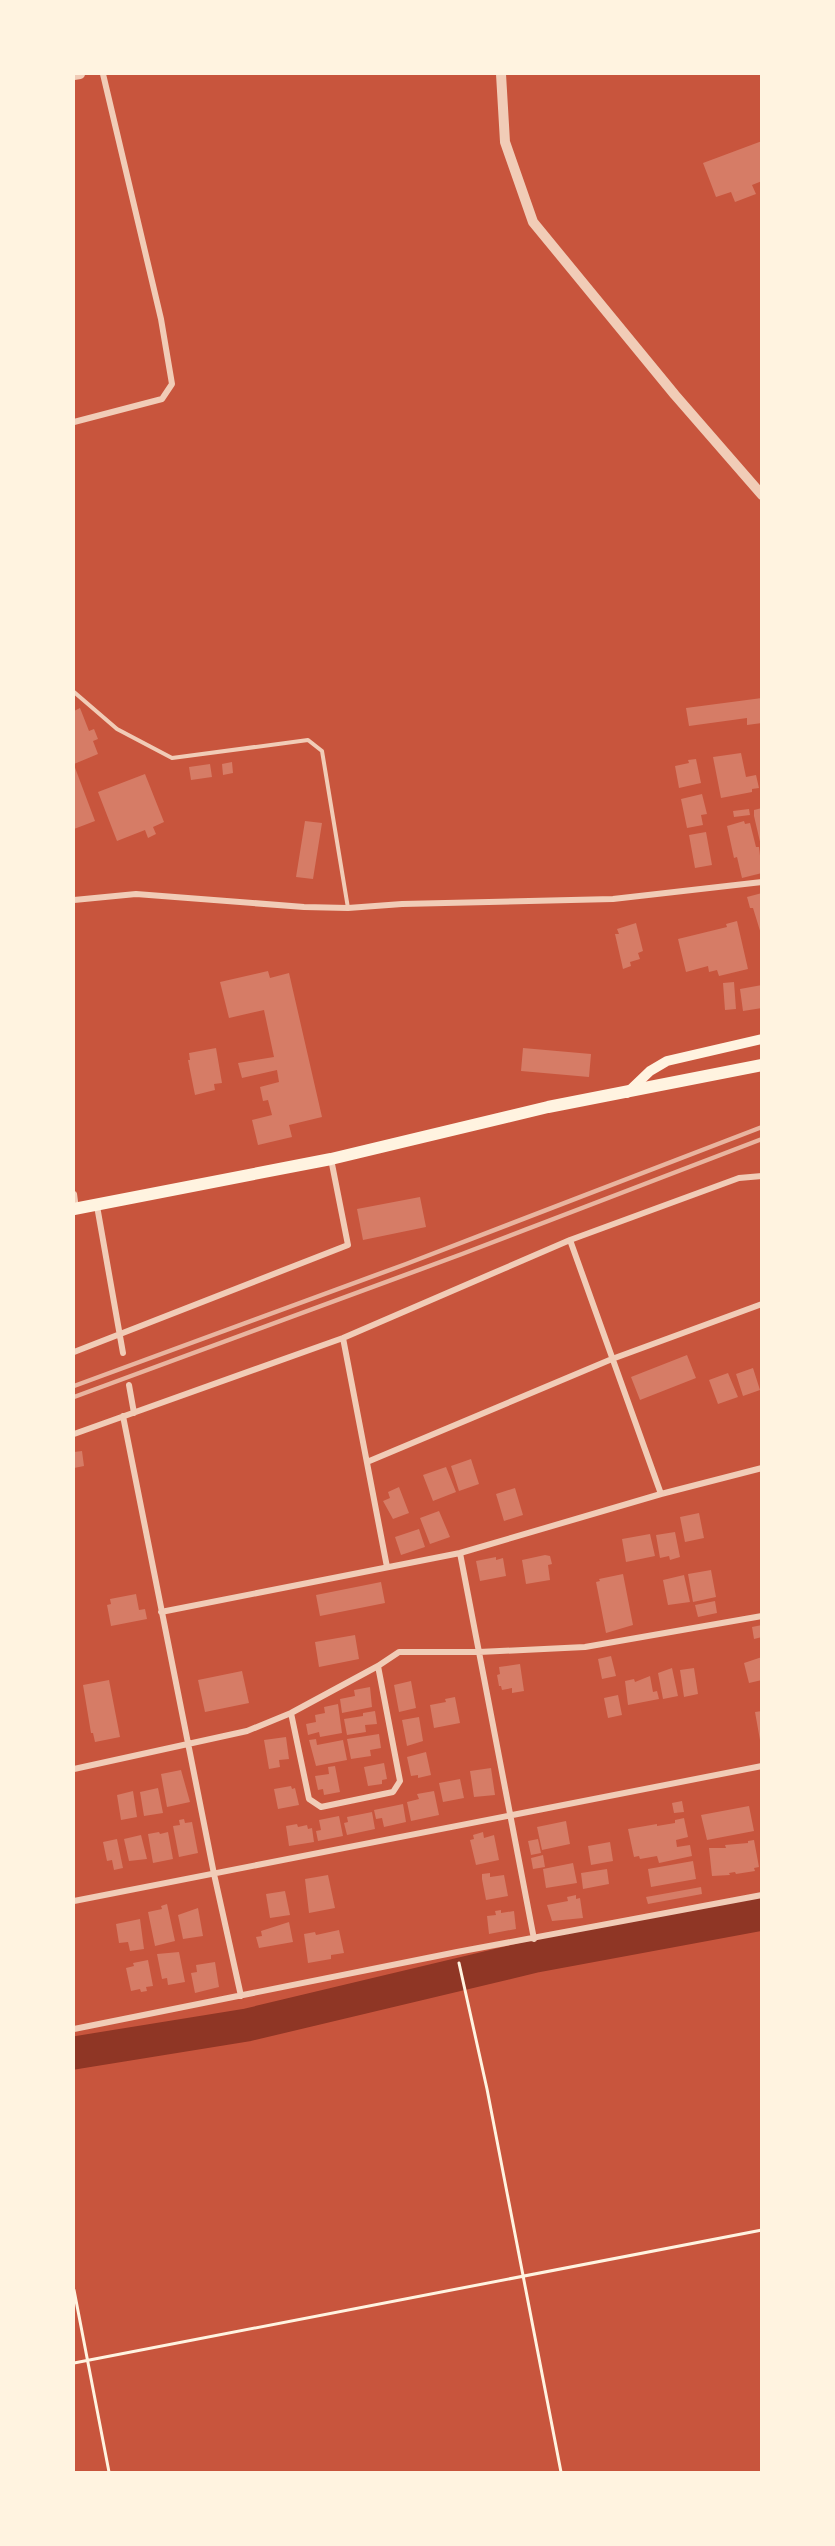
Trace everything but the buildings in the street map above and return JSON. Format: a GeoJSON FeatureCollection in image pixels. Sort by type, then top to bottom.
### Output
{"type":"FeatureCollection","features":[{"type":"Feature","properties":{"kind":"main road"},"geometry":{"type":"LineString","coordinates":[[627,1093],[650,1071],[667,1061],[762,1039]]}},
{"type":"Feature","properties":{"kind":"main road"},"geometry":{"type":"LineString","coordinates":[[75,1209],[331,1159],[548,1107],[762,1065]]}},
{"type":"Feature","properties":{"kind":"street"},"geometry":{"type":"LineString","coordinates":[[74,75],[80,74]]}},
{"type":"Feature","properties":{"kind":"street"},"geometry":{"type":"LineString","coordinates":[[74,422],[162,399],[172,384],[161,319],[102,74]]}},
{"type":"Feature","properties":{"kind":"street"},"geometry":{"type":"LineString","coordinates":[[501,74],[505,142],[532,222],[675,395],[762,495]]}},
{"type":"Feature","properties":{"kind":"street"},"geometry":{"type":"LineString","coordinates":[[74,900],[136,894],[304,907],[348,908],[402,904],[613,899],[762,882]]}},
{"type":"Feature","properties":{"kind":"street"},"geometry":{"type":"LineString","coordinates":[[74,1352],[348,1245],[331,1159]]}},
{"type":"Feature","properties":{"kind":"street"},"geometry":{"type":"LineString","coordinates":[[74,1434],[342,1338],[570,1240],[739,1178],[762,1176]]}},
{"type":"Feature","properties":{"kind":"street"},"geometry":{"type":"LineString","coordinates":[[74,1194],[75,1209]]}},
{"type":"Feature","properties":{"kind":"street"},"geometry":{"type":"LineString","coordinates":[[97,1206],[123,1353]]}},
{"type":"Feature","properties":{"kind":"street"},"geometry":{"type":"LineString","coordinates":[[570,1240],[661,1494]]}},
{"type":"Feature","properties":{"kind":"street"},"geometry":{"type":"LineString","coordinates":[[367,1462],[612,1359],[762,1304]]}},
{"type":"Feature","properties":{"kind":"street"},"geometry":{"type":"LineString","coordinates":[[342,1338],[387,1567]]}},
{"type":"Feature","properties":{"kind":"street"},"geometry":{"type":"LineString","coordinates":[[129,1384],[134,1413]]}},
{"type":"Feature","properties":{"kind":"street"},"geometry":{"type":"LineString","coordinates":[[123,1416],[214,1874],[241,1996]]}},
{"type":"Feature","properties":{"kind":"street"},"geometry":{"type":"LineString","coordinates":[[161,1612],[460,1553],[661,1494],[762,1468]]}},
{"type":"Feature","properties":{"kind":"street"},"geometry":{"type":"LineString","coordinates":[[460,1553],[534,1939]]}},
{"type":"Feature","properties":{"kind":"street"},"geometry":{"type":"LineString","coordinates":[[74,1768],[189,1746],[247,1731],[291,1713],[378,1666],[399,1652],[479,1652],[585,1647],[762,1616]]}},
{"type":"Feature","properties":{"kind":"street"},"geometry":{"type":"LineString","coordinates":[[291,1713],[309,1799],[321,1807],[393,1792],[400,1781],[378,1666]]}},
{"type":"Feature","properties":{"kind":"street"},"geometry":{"type":"LineString","coordinates":[[74,1901],[762,1766]]}},
{"type":"Feature","properties":{"kind":"street"},"geometry":{"type":"LineString","coordinates":[[74,2029],[457,1952],[762,1895]]}},
{"type":"Feature","properties":{"kind":"lane"},"geometry":{"type":"LineString","coordinates":[[74,692],[117,729],[172,758],[308,740],[322,751],[348,908]]}},
{"type":"Feature","properties":{"kind":"path"},"geometry":{"type":"LineString","coordinates":[[457,1952],[561,2472]]}},
{"type":"Feature","properties":{"kind":"path"},"geometry":{"type":"LineString","coordinates":[[74,2363],[762,2230]]}},
{"type":"Feature","properties":{"kind":"path"},"geometry":{"type":"LineString","coordinates":[[74,2290],[109,2472]]}},
{"type":"Feature","properties":{"kind":"waterway"},"geometry":{"type":"LineString","coordinates":[[74,2053],[247,2025],[536,1956],[762,1914]]}},
{"type":"Feature","properties":{"kind":"railway"},"geometry":{"type":"LineString","coordinates":[[74,1386],[406,1264],[762,1127]]}},
{"type":"Feature","properties":{"kind":"railway"},"geometry":{"type":"LineString","coordinates":[[74,1397],[462,1254],[762,1139]]}}]}
